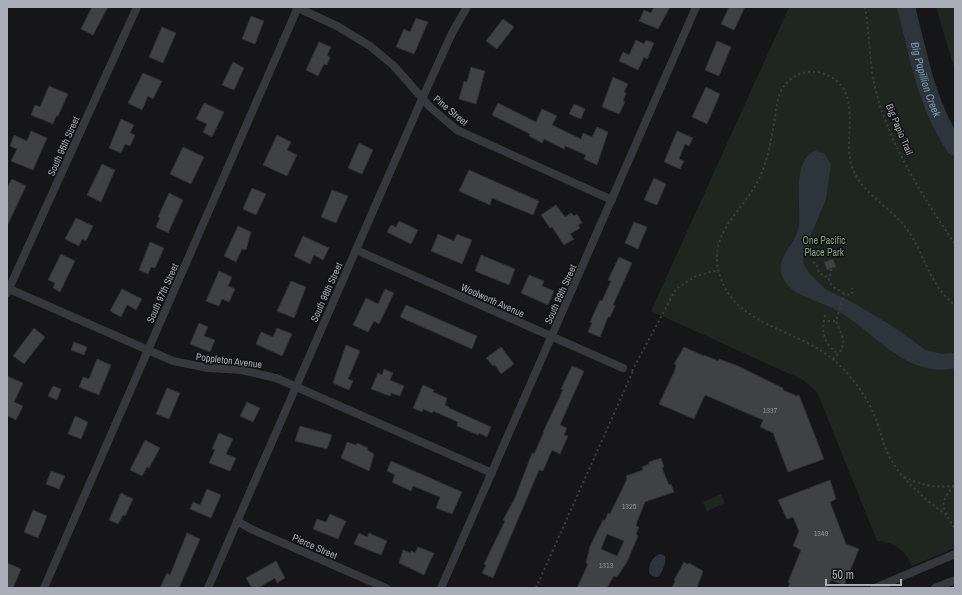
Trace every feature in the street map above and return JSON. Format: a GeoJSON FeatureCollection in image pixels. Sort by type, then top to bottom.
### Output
{"type":"FeatureCollection","features":[{"type":"Feature","properties":{"kind":"street","name":"South 96th Street"},"geometry":{"type":"LineString","coordinates":[[8,291],[137,7]]}},
{"type":"Feature","properties":{"kind":"street","name":"Pine Street"},"geometry":{"type":"LineString","coordinates":[[297,7],[337,26],[370,46],[394,66],[422,98],[446,122],[468,136],[612,200]]}},
{"type":"Feature","properties":{"kind":"street","name":"South 97th Street"},"geometry":{"type":"LineString","coordinates":[[44,588],[297,7]]}},
{"type":"Feature","properties":{"kind":"street","name":"South 98th Street"},"geometry":{"type":"LineString","coordinates":[[208,588],[422,98],[452,33],[467,7]]}},
{"type":"Feature","properties":{"kind":"street","name":"South 99th Street"},"geometry":{"type":"LineString","coordinates":[[442,588],[696,7]]}},
{"type":"Feature","properties":{"kind":"street","name":"Woolworth Avenue"},"geometry":{"type":"LineString","coordinates":[[356,250],[623,368]]}},
{"type":"Feature","properties":{"kind":"street","name":"Poppleton Avenue"},"geometry":{"type":"LineString","coordinates":[[8,291],[147,351],[190,366],[261,373],[296,386],[492,473]]}},
{"type":"Feature","properties":{"kind":"street","name":"Pierce Street"},"geometry":{"type":"LineString","coordinates":[[237,521],[251,529],[386,588]]}},
{"type":"Feature","properties":{"kind":"street"},"geometry":{"type":"LineString","coordinates":[[875,588],[955,554]]}},
{"type":"Feature","properties":{"kind":"street"},"geometry":{"type":"LineString","coordinates":[[935,588],[955,580]]}},
{"type":"Feature","properties":{"kind":"path","name":"Big Papio Trail"},"geometry":{"type":"LineString","coordinates":[[865,7],[876,92],[891,133],[926,199],[955,244]]}},
{"type":"Feature","properties":{"kind":"path"},"geometry":{"type":"LineString","coordinates":[[946,515],[924,498],[903,476],[889,457],[873,412],[867,401],[852,380],[833,359],[746,310],[728,292],[718,270],[716,259],[718,244],[728,223],[751,193],[763,171],[781,91],[799,73],[810,71],[833,78],[841,86],[847,98],[849,108],[848,151],[852,166],[859,182],[867,192],[907,229],[922,255],[934,282],[955,305]]}},
{"type":"Feature","properties":{"kind":"path"},"geometry":{"type":"LineString","coordinates":[[813,262],[817,265],[819,273],[829,278]]}},
{"type":"Feature","properties":{"kind":"path"},"geometry":{"type":"LineString","coordinates":[[831,269],[829,278],[832,285],[844,294],[852,293],[852,288]]}},
{"type":"Feature","properties":{"kind":"path"},"geometry":{"type":"LineString","coordinates":[[536,588],[633,371],[676,289],[696,276],[718,270]]}},
{"type":"Feature","properties":{"kind":"path"},"geometry":{"type":"LineString","coordinates":[[833,359],[838,354],[843,344],[843,338],[836,321],[837,313],[844,294]]}},
{"type":"Feature","properties":{"kind":"path"},"geometry":{"type":"LineString","coordinates":[[824,315],[822,331],[825,340],[838,354]]}},
{"type":"Feature","properties":{"kind":"path"},"geometry":{"type":"LineString","coordinates":[[823,321],[836,321]]}},
{"type":"Feature","properties":{"kind":"path"},"geometry":{"type":"LineString","coordinates":[[623,368],[633,371]]}},
{"type":"Feature","properties":{"kind":"path"},"geometry":{"type":"LineString","coordinates":[[903,476],[917,483],[931,486],[941,487],[955,485]]}},
{"type":"Feature","properties":{"kind":"path"},"geometry":{"type":"LineString","coordinates":[[955,485],[944,498],[943,506],[946,515],[955,529]]}},
{"type":"Feature","properties":{"kind":"green space","name":"One Pacific Place Park"},"geometry":{"type":"Polygon","coordinates":[[[789,7],[906,7],[930,97],[945,131],[955,147],[955,548],[912,566],[906,555],[899,548],[889,543],[877,541],[817,392],[803,380],[651,311],[789,7]]]}},
{"type":"Feature","properties":{"kind":"green space"},"geometry":{"type":"Polygon","coordinates":[[[936,7],[955,7],[955,71],[936,7]]]}},
{"type":"Feature","properties":{"kind":"green space"},"geometry":{"type":"Polygon","coordinates":[[[721,494],[725,503],[707,511],[703,502],[721,494]]]}},
{"type":"Feature","properties":{"kind":"shaded area"},"geometry":{"type":"Polygon","coordinates":[[[814,151],[824,153],[831,164],[826,199],[810,237],[810,250],[805,252],[803,255],[804,265],[810,274],[825,289],[852,302],[892,326],[926,350],[942,354],[955,353],[955,368],[944,370],[929,369],[903,359],[846,316],[830,307],[800,295],[788,286],[784,280],[781,272],[781,265],[799,225],[800,174],[807,157],[814,151]]]}},
{"type":"Feature","properties":{"kind":"shaded area"},"geometry":{"type":"Polygon","coordinates":[[[660,554],[665,556],[664,567],[658,577],[652,576],[649,572],[650,564],[655,557],[660,554]]]}},
{"type":"Feature","properties":{"kind":"building"},"geometry":{"type":"Polygon","coordinates":[[[92,7],[108,7],[93,35],[81,29],[92,7]]]}},
{"type":"Feature","properties":{"kind":"building"},"geometry":{"type":"Polygon","coordinates":[[[654,7],[670,7],[658,29],[639,21],[644,10],[651,13],[654,7]]]}},
{"type":"Feature","properties":{"kind":"building"},"geometry":{"type":"Polygon","coordinates":[[[729,7],[745,7],[734,30],[721,24],[729,7]]]}},
{"type":"Feature","properties":{"kind":"building"},"geometry":{"type":"Polygon","coordinates":[[[251,16],[264,21],[255,44],[242,39],[251,16]]]}},
{"type":"Feature","properties":{"kind":"building"},"geometry":{"type":"Polygon","coordinates":[[[416,18],[428,22],[414,54],[396,47],[404,29],[410,32],[416,18]]]}},
{"type":"Feature","properties":{"kind":"building"},"geometry":{"type":"Polygon","coordinates":[[[503,19],[514,27],[497,49],[486,41],[503,19]]]}},
{"type":"Feature","properties":{"kind":"building"},"geometry":{"type":"Polygon","coordinates":[[[162,27],[176,33],[163,63],[149,57],[162,27]]]}},
{"type":"Feature","properties":{"kind":"building"},"geometry":{"type":"Polygon","coordinates":[[[636,40],[644,44],[646,40],[654,43],[647,59],[644,57],[638,70],[619,61],[623,52],[629,55],[636,40]]]}},
{"type":"Feature","properties":{"kind":"building"},"geometry":{"type":"Polygon","coordinates":[[[717,41],[731,47],[719,76],[705,70],[717,41]]]}},
{"type":"Feature","properties":{"kind":"building"},"geometry":{"type":"Polygon","coordinates":[[[319,42],[331,47],[327,55],[330,57],[327,65],[324,64],[318,76],[306,70],[319,42]]]}},
{"type":"Feature","properties":{"kind":"building"},"geometry":{"type":"Polygon","coordinates":[[[233,62],[244,68],[234,90],[222,85],[233,62]]]}},
{"type":"Feature","properties":{"kind":"building"},"geometry":{"type":"Polygon","coordinates":[[[471,67],[485,71],[476,104],[459,99],[464,81],[467,82],[471,67]]]}},
{"type":"Feature","properties":{"kind":"building"},"geometry":{"type":"Polygon","coordinates":[[[143,73],[162,81],[153,99],[148,96],[142,110],[128,103],[143,73]]]}},
{"type":"Feature","properties":{"kind":"building"},"geometry":{"type":"Polygon","coordinates":[[[613,77],[628,84],[624,92],[626,93],[623,101],[625,102],[619,114],[602,107],[613,77]]]}},
{"type":"Feature","properties":{"kind":"building"},"geometry":{"type":"Polygon","coordinates":[[[49,86],[68,94],[53,124],[31,115],[35,105],[40,107],[49,86]]]}},
{"type":"Feature","properties":{"kind":"building"},"geometry":{"type":"Polygon","coordinates":[[[706,87],[720,94],[707,124],[692,117],[706,87]]]}},
{"type":"Feature","properties":{"kind":"building"},"geometry":{"type":"Polygon","coordinates":[[[204,103],[224,112],[212,137],[203,132],[207,124],[196,119],[204,103]]]}},
{"type":"Feature","properties":{"kind":"building"},"geometry":{"type":"Polygon","coordinates":[[[498,103],[536,122],[542,109],[557,116],[552,125],[581,139],[583,133],[592,137],[597,127],[608,132],[597,165],[584,159],[586,155],[565,146],[564,149],[544,139],[542,143],[529,136],[530,134],[492,115],[498,103]]]}},
{"type":"Feature","properties":{"kind":"building"},"geometry":{"type":"Polygon","coordinates":[[[574,104],[585,109],[581,119],[569,114],[574,104]]]}},
{"type":"Feature","properties":{"kind":"building"},"geometry":{"type":"Polygon","coordinates":[[[121,119],[134,125],[130,133],[135,135],[130,146],[125,144],[121,153],[109,148],[121,119]]]}},
{"type":"Feature","properties":{"kind":"building"},"geometry":{"type":"Polygon","coordinates":[[[31,131],[47,138],[33,170],[11,161],[17,149],[10,146],[14,135],[27,141],[31,131]]]}},
{"type":"Feature","properties":{"kind":"building"},"geometry":{"type":"Polygon","coordinates":[[[677,131],[693,138],[689,146],[685,144],[679,159],[684,161],[680,169],[664,162],[677,131]]]}},
{"type":"Feature","properties":{"kind":"building"},"geometry":{"type":"Polygon","coordinates":[[[277,135],[291,142],[287,150],[297,155],[287,176],[263,165],[277,135]]]}},
{"type":"Feature","properties":{"kind":"building"},"geometry":{"type":"Polygon","coordinates":[[[359,143],[373,150],[362,174],[348,168],[359,143]]]}},
{"type":"Feature","properties":{"kind":"building"},"geometry":{"type":"Polygon","coordinates":[[[183,147],[204,157],[191,184],[170,174],[183,147]]]}},
{"type":"Feature","properties":{"kind":"building"},"geometry":{"type":"Polygon","coordinates":[[[102,164],[115,170],[101,202],[87,195],[102,164]]]}},
{"type":"Feature","properties":{"kind":"building"},"geometry":{"type":"Polygon","coordinates":[[[469,170],[539,201],[533,215],[492,198],[490,205],[459,191],[469,170]]]}},
{"type":"Feature","properties":{"kind":"building"},"geometry":{"type":"Polygon","coordinates":[[[654,178],[666,184],[657,205],[644,200],[654,178]]]}},
{"type":"Feature","properties":{"kind":"building"},"geometry":{"type":"Polygon","coordinates":[[[12,179],[26,186],[7,226],[7,188],[12,179]]]}},
{"type":"Feature","properties":{"kind":"building"},"geometry":{"type":"Polygon","coordinates":[[[252,188],[266,194],[256,215],[243,209],[252,188]]]}},
{"type":"Feature","properties":{"kind":"building"},"geometry":{"type":"Polygon","coordinates":[[[332,190],[348,196],[336,223],[321,217],[332,190]]]}},
{"type":"Feature","properties":{"kind":"building"},"geometry":{"type":"Polygon","coordinates":[[[169,193],[183,200],[168,233],[156,227],[160,218],[158,217],[169,193]]]}},
{"type":"Feature","properties":{"kind":"building"},"geometry":{"type":"Polygon","coordinates":[[[556,205],[565,217],[571,213],[574,216],[577,214],[582,223],[578,225],[580,228],[570,234],[574,239],[564,245],[552,227],[550,228],[541,215],[556,205]]]}},
{"type":"Feature","properties":{"kind":"building"},"geometry":{"type":"Polygon","coordinates":[[[76,218],[93,226],[86,241],[82,239],[79,246],[65,239],[76,218]]]}},
{"type":"Feature","properties":{"kind":"building"},"geometry":{"type":"Polygon","coordinates":[[[399,221],[418,230],[411,244],[387,232],[391,225],[396,227],[399,221]]]}},
{"type":"Feature","properties":{"kind":"building"},"geometry":{"type":"Polygon","coordinates":[[[634,222],[647,227],[638,249],[625,243],[634,222]]]}},
{"type":"Feature","properties":{"kind":"building"},"geometry":{"type":"Polygon","coordinates":[[[238,226],[251,232],[246,250],[242,249],[236,262],[224,256],[238,226]]]}},
{"type":"Feature","properties":{"kind":"building"},"geometry":{"type":"Polygon","coordinates":[[[438,234],[454,241],[457,234],[472,240],[462,264],[431,251],[438,234]]]}},
{"type":"Feature","properties":{"kind":"building"},"geometry":{"type":"Polygon","coordinates":[[[303,236],[329,248],[323,260],[314,255],[310,264],[294,256],[303,236]]]}},
{"type":"Feature","properties":{"kind":"building"},"geometry":{"type":"Polygon","coordinates":[[[150,242],[164,248],[155,268],[151,267],[148,274],[139,270],[150,242]]]}},
{"type":"Feature","properties":{"kind":"building"},"geometry":{"type":"Polygon","coordinates":[[[61,254],[75,261],[60,292],[53,288],[55,283],[48,280],[61,254]]]}},
{"type":"Feature","properties":{"kind":"building"},"geometry":{"type":"Polygon","coordinates":[[[481,255],[515,269],[509,285],[475,271],[481,255]]]}},
{"type":"Feature","properties":{"kind":"building"},"geometry":{"type":"Polygon","coordinates":[[[619,257],[632,263],[613,305],[615,306],[610,317],[608,317],[600,337],[588,332],[592,323],[590,322],[611,281],[608,280],[619,257]]]}},
{"type":"Feature","properties":{"kind":"building"},"geometry":{"type":"Polygon","coordinates":[[[833,259],[836,267],[827,270],[824,262],[833,259]]]}},
{"type":"Feature","properties":{"kind":"building"},"geometry":{"type":"Polygon","coordinates":[[[219,271],[232,277],[228,286],[235,289],[229,302],[222,299],[219,306],[206,301],[219,271]]]}},
{"type":"Feature","properties":{"kind":"building"},"geometry":{"type":"Polygon","coordinates":[[[529,275],[544,281],[542,286],[554,291],[548,305],[521,293],[529,275]]]}},
{"type":"Feature","properties":{"kind":"building"},"geometry":{"type":"Polygon","coordinates":[[[291,281],[306,287],[294,318],[277,311],[291,281]]]}},
{"type":"Feature","properties":{"kind":"building"},"geometry":{"type":"Polygon","coordinates":[[[122,289],[142,299],[136,310],[127,305],[121,317],[110,311],[122,289]]]}},
{"type":"Feature","properties":{"kind":"building"},"geometry":{"type":"Polygon","coordinates":[[[385,289],[394,293],[379,324],[374,321],[368,332],[353,325],[366,298],[378,304],[385,289]]]}},
{"type":"Feature","properties":{"kind":"building"},"geometry":{"type":"Polygon","coordinates":[[[406,305],[477,336],[472,349],[400,317],[406,305]]]}},
{"type":"Feature","properties":{"kind":"building"},"geometry":{"type":"Polygon","coordinates":[[[199,323],[208,327],[204,336],[215,340],[210,352],[190,344],[199,323]]]}},
{"type":"Feature","properties":{"kind":"building"},"geometry":{"type":"Polygon","coordinates":[[[34,328],[45,337],[24,364],[13,356],[34,328]]]}},
{"type":"Feature","properties":{"kind":"building"},"geometry":{"type":"Polygon","coordinates":[[[277,328],[292,334],[282,356],[256,344],[261,332],[273,337],[277,328]]]}},
{"type":"Feature","properties":{"kind":"building"},"geometry":{"type":"Polygon","coordinates":[[[74,342],[87,347],[84,355],[71,350],[74,342]]]}},
{"type":"Feature","properties":{"kind":"building"},"geometry":{"type":"Polygon","coordinates":[[[346,345],[360,351],[348,379],[353,381],[349,390],[333,383],[346,345]]]}},
{"type":"Feature","properties":{"kind":"building"},"geometry":{"type":"Polygon","coordinates":[[[501,347],[514,364],[501,374],[495,365],[493,366],[486,358],[501,347]]]}},
{"type":"Feature","properties":{"kind":"building"},"geometry":{"type":"Polygon","coordinates":[[[684,347],[718,361],[719,359],[738,366],[783,388],[783,390],[797,396],[799,395],[824,459],[788,472],[773,433],[760,427],[763,420],[705,395],[694,419],[659,404],[675,370],[676,365],[674,364],[684,347]]]}},
{"type":"Feature","properties":{"kind":"building"},"geometry":{"type":"Polygon","coordinates":[[[97,359],[111,365],[99,395],[79,387],[83,377],[89,379],[97,359]]]}},
{"type":"Feature","properties":{"kind":"building"},"geometry":{"type":"Polygon","coordinates":[[[572,366],[584,371],[560,425],[567,428],[564,435],[568,436],[560,454],[552,450],[543,471],[539,470],[493,578],[482,573],[486,565],[484,564],[505,521],[503,520],[515,498],[532,453],[534,454],[563,390],[561,389],[572,366]]]}},
{"type":"Feature","properties":{"kind":"building"},"geometry":{"type":"Polygon","coordinates":[[[384,369],[393,373],[390,380],[404,386],[400,396],[391,393],[390,396],[371,389],[378,373],[382,375],[384,369]]]}},
{"type":"Feature","properties":{"kind":"building"},"geometry":{"type":"Polygon","coordinates":[[[7,376],[23,383],[14,402],[23,406],[16,420],[8,416],[7,417],[7,376]]]}},
{"type":"Feature","properties":{"kind":"building"},"geometry":{"type":"Polygon","coordinates":[[[423,385],[434,390],[433,392],[447,398],[445,405],[449,408],[491,427],[487,437],[479,433],[478,435],[457,426],[458,422],[433,411],[432,413],[423,409],[422,412],[413,408],[423,385]]]}},
{"type":"Feature","properties":{"kind":"building"},"geometry":{"type":"Polygon","coordinates":[[[53,386],[61,389],[57,400],[48,396],[53,386]]]}},
{"type":"Feature","properties":{"kind":"building"},"geometry":{"type":"Polygon","coordinates":[[[167,388],[180,393],[169,419],[156,414],[167,388]]]}},
{"type":"Feature","properties":{"kind":"building"},"geometry":{"type":"Polygon","coordinates":[[[247,402],[260,408],[253,422],[240,416],[247,402]]]}},
{"type":"Feature","properties":{"kind":"building"},"geometry":{"type":"Polygon","coordinates":[[[75,416],[88,422],[81,439],[68,434],[75,416]]]}},
{"type":"Feature","properties":{"kind":"building"},"geometry":{"type":"Polygon","coordinates":[[[300,426],[332,435],[327,449],[295,441],[300,426]]]}},
{"type":"Feature","properties":{"kind":"building"},"geometry":{"type":"Polygon","coordinates":[[[219,433],[233,439],[226,454],[236,458],[230,471],[209,463],[215,450],[212,449],[219,433]]]}},
{"type":"Feature","properties":{"kind":"building"},"geometry":{"type":"Polygon","coordinates":[[[145,440],[160,448],[149,468],[147,467],[142,476],[130,470],[145,440]]]}},
{"type":"Feature","properties":{"kind":"building"},"geometry":{"type":"Polygon","coordinates":[[[347,442],[356,445],[357,443],[368,448],[367,450],[374,454],[369,471],[341,458],[347,442]]]}},
{"type":"Feature","properties":{"kind":"building"},"geometry":{"type":"Polygon","coordinates":[[[661,458],[664,467],[662,468],[669,485],[671,484],[674,492],[645,502],[636,526],[639,527],[636,534],[638,536],[627,562],[617,577],[614,576],[607,588],[577,588],[588,564],[586,563],[590,546],[603,520],[605,520],[608,513],[610,514],[627,479],[626,476],[643,470],[642,467],[649,464],[649,462],[661,458]],[[607,534],[601,549],[617,556],[624,541],[607,534]]]}},
{"type":"Feature","properties":{"kind":"building"},"geometry":{"type":"Polygon","coordinates":[[[391,461],[462,492],[452,514],[436,508],[440,497],[413,486],[411,491],[392,482],[395,475],[387,471],[391,461]]]}},
{"type":"Feature","properties":{"kind":"building"},"geometry":{"type":"Polygon","coordinates":[[[51,471],[65,476],[59,489],[46,484],[51,471]]]}},
{"type":"Feature","properties":{"kind":"building"},"geometry":{"type":"Polygon","coordinates":[[[830,480],[836,499],[830,502],[846,544],[859,549],[844,585],[831,580],[827,588],[788,588],[790,583],[788,582],[801,550],[793,546],[799,531],[793,517],[787,519],[778,500],[830,480]]]}},
{"type":"Feature","properties":{"kind":"building"},"geometry":{"type":"Polygon","coordinates":[[[207,489],[221,495],[211,518],[190,509],[193,502],[200,505],[207,489]]]}},
{"type":"Feature","properties":{"kind":"building"},"geometry":{"type":"Polygon","coordinates":[[[121,493],[133,499],[125,516],[123,515],[118,524],[109,520],[121,493]]]}},
{"type":"Feature","properties":{"kind":"building"},"geometry":{"type":"Polygon","coordinates":[[[33,510],[47,516],[38,538],[24,532],[33,510]]]}},
{"type":"Feature","properties":{"kind":"building"},"geometry":{"type":"Polygon","coordinates":[[[330,514],[346,521],[338,539],[313,529],[317,519],[326,522],[330,514]]]}},
{"type":"Feature","properties":{"kind":"building"},"geometry":{"type":"Polygon","coordinates":[[[187,533],[200,539],[179,588],[160,588],[167,573],[170,575],[187,533]]]}},
{"type":"Feature","properties":{"kind":"building"},"geometry":{"type":"Polygon","coordinates":[[[359,533],[367,537],[369,533],[387,541],[381,555],[354,544],[359,533]]]}},
{"type":"Feature","properties":{"kind":"building"},"geometry":{"type":"Polygon","coordinates":[[[418,547],[434,553],[424,575],[399,563],[403,550],[415,553],[418,547]]]}},
{"type":"Feature","properties":{"kind":"building"},"geometry":{"type":"Polygon","coordinates":[[[276,561],[285,578],[277,583],[275,578],[258,588],[252,588],[246,578],[276,561]]]}},
{"type":"Feature","properties":{"kind":"building"},"geometry":{"type":"Polygon","coordinates":[[[684,562],[688,565],[689,563],[703,571],[697,588],[672,588],[675,581],[674,580],[684,562]]]}},
{"type":"Feature","properties":{"kind":"building"},"geometry":{"type":"Polygon","coordinates":[[[7,563],[21,569],[13,588],[7,588],[7,563]]]}},
{"type":"Feature","properties":{"kind":"waterway","name":"Big Papillion Creek"},"geometry":{"type":"LineString","coordinates":[[906,7],[930,97],[945,131],[955,147]]}}]}
